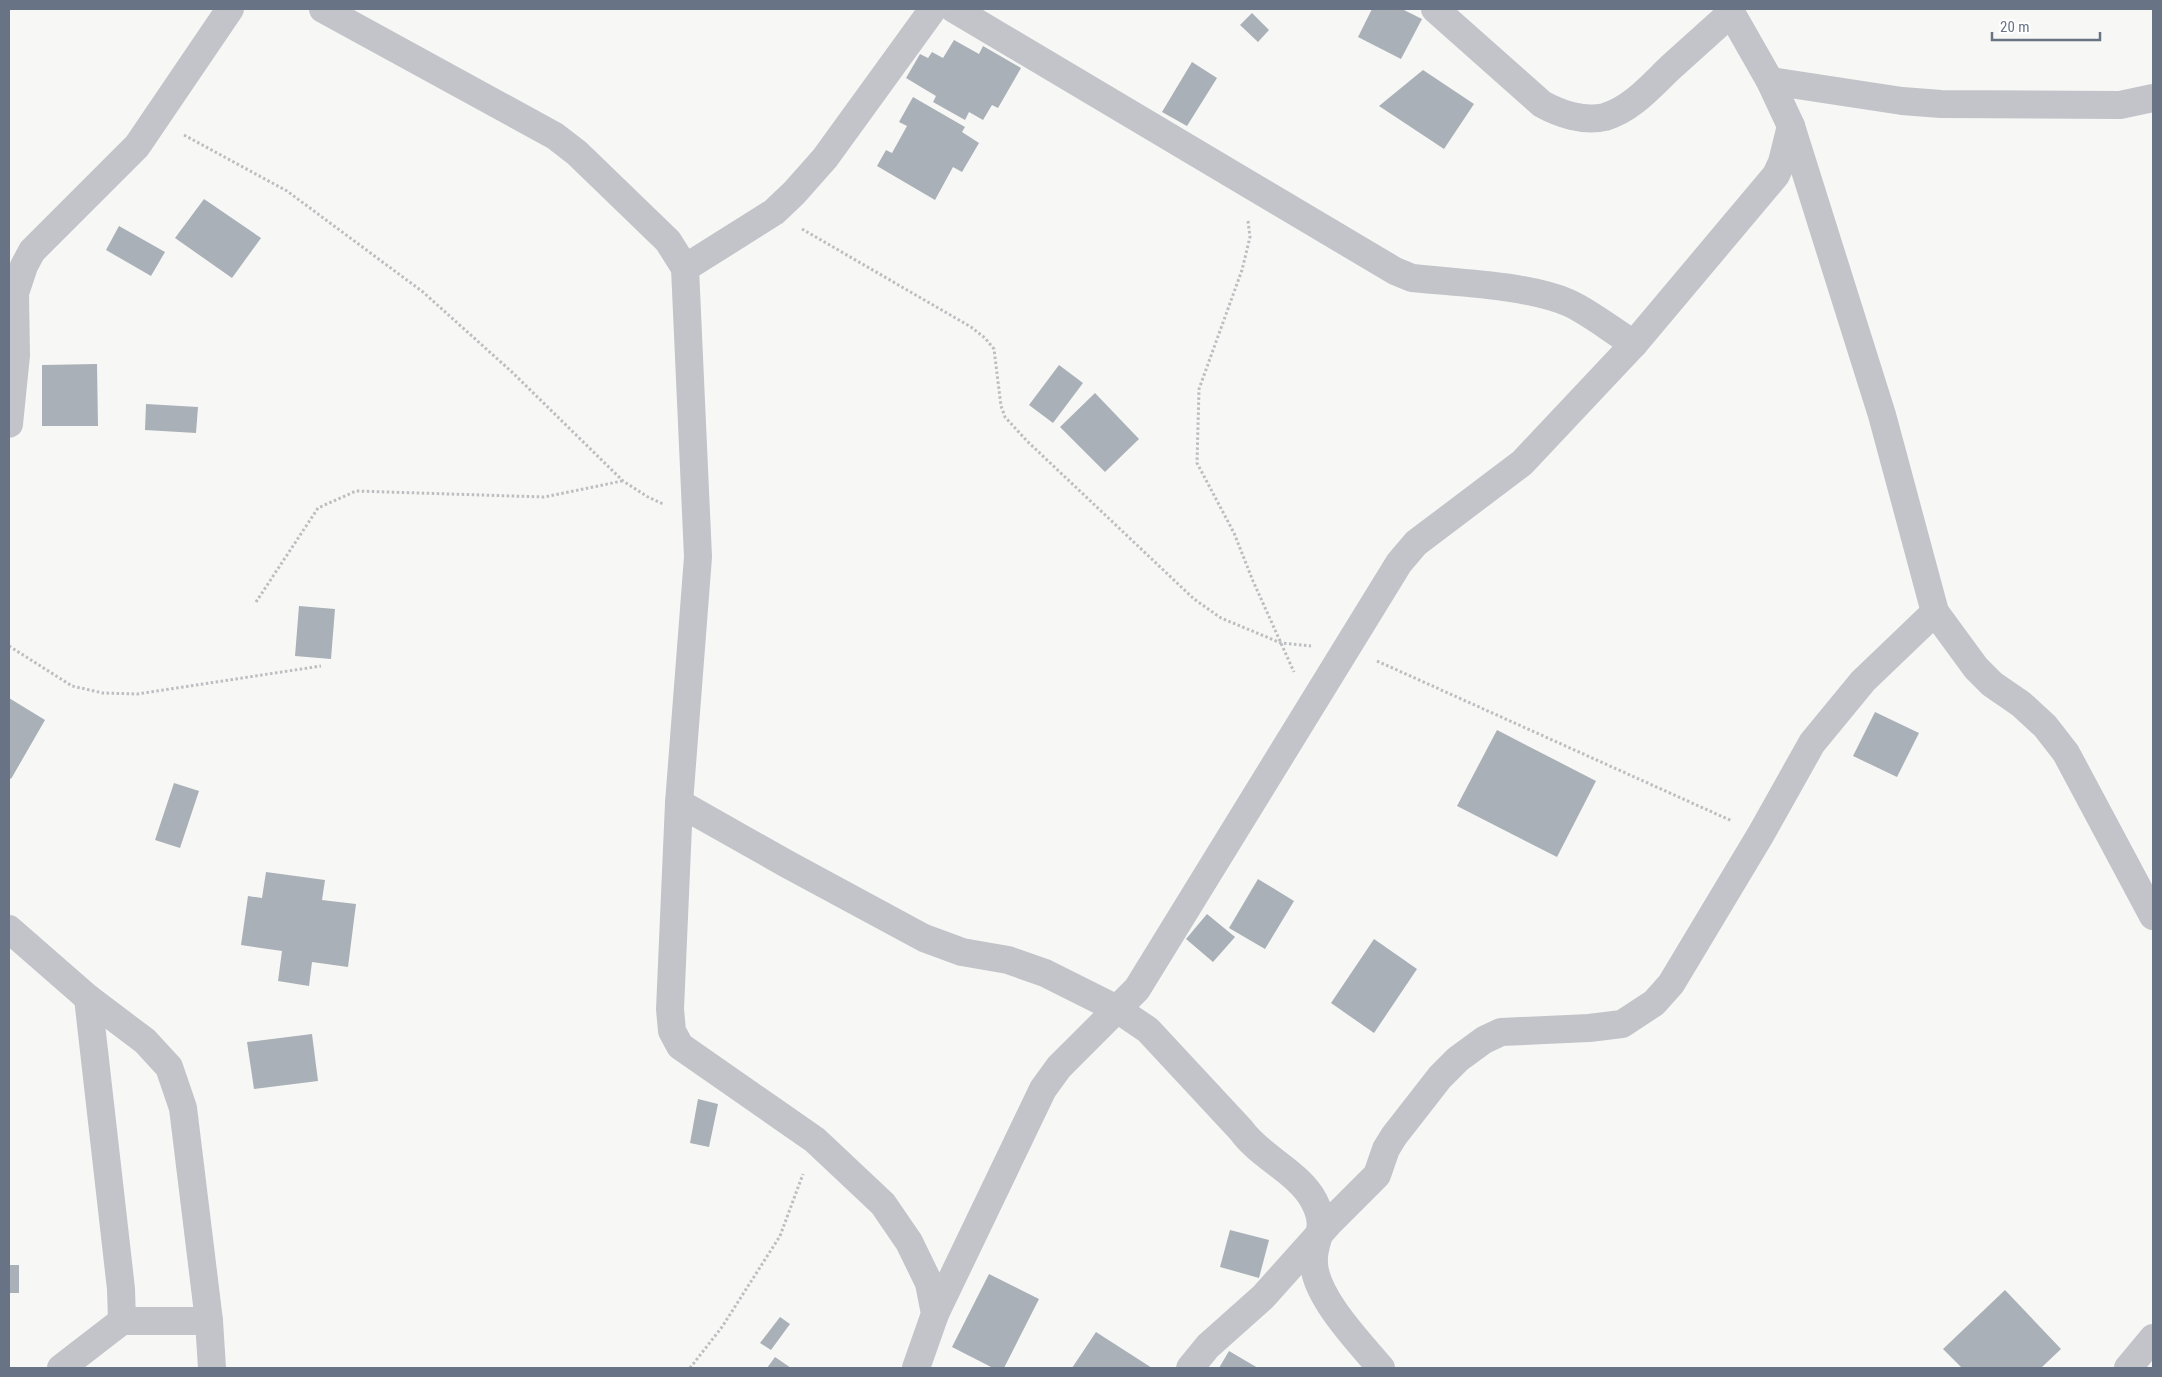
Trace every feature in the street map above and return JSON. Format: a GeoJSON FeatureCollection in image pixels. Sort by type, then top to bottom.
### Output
{"type":"FeatureCollection","features":[{"type":"Feature","properties":{"kind":"street"},"geometry":{"type":"LineString","coordinates":[[9,424],[16,355],[15,294],[24,266],[32,251],[137,146],[230,9]]}},
{"type":"Feature","properties":{"kind":"street"},"geometry":{"type":"LineString","coordinates":[[323,9],[555,136],[577,153],[668,241],[685,268],[698,557],[679,803],[670,1009],[672,1031],[680,1046],[816,1140],[883,1204],[909,1242],[929,1284],[935,1314]]}},
{"type":"Feature","properties":{"kind":"street"},"geometry":{"type":"LineString","coordinates":[[685,268],[774,212],[825,158],[933,9]]}},
{"type":"Feature","properties":{"kind":"street"},"geometry":{"type":"LineString","coordinates":[[954,9],[1395,271],[1412,278],[1523,290],[1548,296],[1570,304],[1634,344]]}},
{"type":"Feature","properties":{"kind":"street"},"geometry":{"type":"LineString","coordinates":[[1436,9],[1542,104],[1554,111],[1574,117],[1592,118],[1605,116],[1632,103],[1730,11],[1770,81],[1791,126],[1882,415],[1936,612],[1976,668],[1992,684],[2021,704],[2045,726],[2066,753],[2153,916]]}},
{"type":"Feature","properties":{"kind":"street"},"geometry":{"type":"LineString","coordinates":[[1770,81],[1902,101],[1942,104],[2120,105],[2153,98]]}},
{"type":"Feature","properties":{"kind":"street"},"geometry":{"type":"LineString","coordinates":[[916,1368],[935,1314],[1043,1089],[1059,1067],[1137,989],[1386,582],[1416,544],[1522,463],[1634,344],[1776,175],[1782,162],[1791,126]]}},
{"type":"Feature","properties":{"kind":"street"},"geometry":{"type":"LineString","coordinates":[[1190,1368],[1208,1346],[1263,1296],[1321,1231],[1377,1175],[1390,1141],[1440,1077],[1458,1059],[1484,1040],[1501,1032],[1589,1028],[1622,1024],[1654,1003],[1671,984],[1812,743],[1863,682],[1936,612]]}},
{"type":"Feature","properties":{"kind":"street"},"geometry":{"type":"LineString","coordinates":[[679,803],[924,938],[962,952],[1008,960],[1045,973],[1116,1009],[1148,1030],[1241,1130],[1251,1144],[1301,1184],[1317,1207],[1320,1215],[1321,1231],[1315,1252],[1314,1264],[1326,1297],[1338,1316],[1381,1368]]}},
{"type":"Feature","properties":{"kind":"street"},"geometry":{"type":"LineString","coordinates":[[9,929],[88,998],[145,1041],[169,1067],[183,1108],[212,1368]]}},
{"type":"Feature","properties":{"kind":"street"},"geometry":{"type":"LineString","coordinates":[[88,998],[121,1289],[122,1321]]}},
{"type":"Feature","properties":{"kind":"street"},"geometry":{"type":"LineString","coordinates":[[61,1368],[122,1321],[208,1321]]}},
{"type":"Feature","properties":{"kind":"street"},"geometry":{"type":"LineString","coordinates":[[2128,1368],[2153,1338]]}},
{"type":"Feature","properties":{"kind":"path"},"geometry":{"type":"LineString","coordinates":[[155,120],[221,153],[287,191],[423,292],[514,373],[622,481],[648,498],[696,517]]}},
{"type":"Feature","properties":{"kind":"path"},"geometry":{"type":"LineString","coordinates":[[1239,179],[1247,211],[1250,237],[1242,270],[1199,388],[1197,463],[1234,534],[1253,581],[1310,707]]}},
{"type":"Feature","properties":{"kind":"path"},"geometry":{"type":"LineString","coordinates":[[774,212],[971,327],[985,338],[994,349],[1001,406],[1005,417],[1027,441],[1194,599],[1221,618],[1281,643],[1345,650],[1388,665],[1760,834]]}},
{"type":"Feature","properties":{"kind":"path"},"geometry":{"type":"LineString","coordinates":[[256,602],[318,508],[356,491],[544,497],[622,481]]}},
{"type":"Feature","properties":{"kind":"path"},"geometry":{"type":"LineString","coordinates":[[9,646],[72,686],[103,693],[137,694],[321,666]]}},
{"type":"Feature","properties":{"kind":"path"},"geometry":{"type":"LineString","coordinates":[[690,1368],[722,1326],[780,1236],[816,1140]]}},
{"type":"Feature","properties":{"kind":"building"},"geometry":{"type":"Polygon","coordinates":[[[1372,9],[1402,9],[1422,19],[1401,59],[1358,37],[1372,9]]]}},
{"type":"Feature","properties":{"kind":"building"},"geometry":{"type":"Polygon","coordinates":[[[1252,13],[1269,30],[1258,42],[1240,25],[1252,13]]]}},
{"type":"Feature","properties":{"kind":"building"},"geometry":{"type":"Polygon","coordinates":[[[954,40],[979,54],[983,46],[1021,68],[998,108],[992,105],[983,120],[969,112],[965,120],[933,102],[936,96],[906,78],[920,54],[928,58],[932,52],[943,58],[954,40]]]}},
{"type":"Feature","properties":{"kind":"building"},"geometry":{"type":"Polygon","coordinates":[[[1192,62],[1217,78],[1187,126],[1162,112],[1192,62]]]}},
{"type":"Feature","properties":{"kind":"building"},"geometry":{"type":"Polygon","coordinates":[[[1423,70],[1474,104],[1444,149],[1379,106],[1423,70]]]}},
{"type":"Feature","properties":{"kind":"building"},"geometry":{"type":"Polygon","coordinates":[[[913,97],[965,127],[962,132],[979,143],[962,172],[953,167],[935,200],[877,166],[886,150],[892,153],[907,126],[899,122],[913,97]]]}},
{"type":"Feature","properties":{"kind":"building"},"geometry":{"type":"Polygon","coordinates":[[[204,199],[261,238],[232,278],[175,238],[204,199]]]}},
{"type":"Feature","properties":{"kind":"building"},"geometry":{"type":"Polygon","coordinates":[[[119,226],[165,252],[151,276],[106,250],[119,226]]]}},
{"type":"Feature","properties":{"kind":"building"},"geometry":{"type":"Polygon","coordinates":[[[97,364],[98,426],[42,426],[42,365],[97,364]]]}},
{"type":"Feature","properties":{"kind":"building"},"geometry":{"type":"Polygon","coordinates":[[[1059,365],[1083,383],[1053,423],[1029,405],[1059,365]]]}},
{"type":"Feature","properties":{"kind":"building"},"geometry":{"type":"Polygon","coordinates":[[[1095,393],[1139,439],[1105,472],[1060,427],[1095,393]]]}},
{"type":"Feature","properties":{"kind":"building"},"geometry":{"type":"Polygon","coordinates":[[[146,404],[198,407],[196,433],[145,430],[146,404]]]}},
{"type":"Feature","properties":{"kind":"building"},"geometry":{"type":"Polygon","coordinates":[[[299,606],[335,609],[331,659],[295,656],[299,606]]]}},
{"type":"Feature","properties":{"kind":"building"},"geometry":{"type":"Polygon","coordinates":[[[9,698],[45,720],[11,779],[9,777],[9,698]]]}},
{"type":"Feature","properties":{"kind":"building"},"geometry":{"type":"Polygon","coordinates":[[[1875,712],[1919,733],[1897,777],[1853,756],[1875,712]]]}},
{"type":"Feature","properties":{"kind":"building"},"geometry":{"type":"Polygon","coordinates":[[[1497,730],[1596,781],[1557,857],[1457,806],[1497,730]]]}},
{"type":"Feature","properties":{"kind":"building"},"geometry":{"type":"Polygon","coordinates":[[[174,783],[199,791],[180,848],[155,840],[174,783]]]}},
{"type":"Feature","properties":{"kind":"building"},"geometry":{"type":"Polygon","coordinates":[[[266,872],[325,880],[322,900],[356,904],[348,967],[312,962],[309,986],[278,981],[282,951],[241,945],[248,896],[262,898],[266,872]]]}},
{"type":"Feature","properties":{"kind":"building"},"geometry":{"type":"Polygon","coordinates":[[[1258,879],[1294,901],[1265,949],[1229,928],[1258,879]]]}},
{"type":"Feature","properties":{"kind":"building"},"geometry":{"type":"Polygon","coordinates":[[[1207,914],[1235,937],[1213,962],[1186,939],[1207,914]]]}},
{"type":"Feature","properties":{"kind":"building"},"geometry":{"type":"Polygon","coordinates":[[[1374,939],[1417,969],[1374,1033],[1331,1003],[1374,939]]]}},
{"type":"Feature","properties":{"kind":"building"},"geometry":{"type":"Polygon","coordinates":[[[312,1034],[318,1081],[254,1089],[247,1042],[312,1034]]]}},
{"type":"Feature","properties":{"kind":"building"},"geometry":{"type":"Polygon","coordinates":[[[698,1099],[718,1104],[709,1147],[690,1143],[698,1099]]]}},
{"type":"Feature","properties":{"kind":"building"},"geometry":{"type":"Polygon","coordinates":[[[1230,1230],[1269,1240],[1259,1278],[1220,1267],[1230,1230]]]}},
{"type":"Feature","properties":{"kind":"building"},"geometry":{"type":"Polygon","coordinates":[[[9,1265],[19,1265],[19,1293],[9,1293],[9,1265]]]}},
{"type":"Feature","properties":{"kind":"building"},"geometry":{"type":"Polygon","coordinates":[[[989,1274],[1039,1299],[1004,1368],[993,1368],[952,1347],[989,1274]]]}},
{"type":"Feature","properties":{"kind":"building"},"geometry":{"type":"Polygon","coordinates":[[[2005,1290],[2061,1349],[2041,1368],[1962,1368],[1943,1349],[2005,1290]]]}},
{"type":"Feature","properties":{"kind":"building"},"geometry":{"type":"Polygon","coordinates":[[[780,1317],[790,1324],[771,1350],[760,1343],[780,1317]]]}},
{"type":"Feature","properties":{"kind":"building"},"geometry":{"type":"Polygon","coordinates":[[[1096,1332],[1152,1368],[1072,1368],[1096,1332]]]}},
{"type":"Feature","properties":{"kind":"building"},"geometry":{"type":"Polygon","coordinates":[[[1229,1351],[1258,1368],[1219,1368],[1229,1351]]]}},
{"type":"Feature","properties":{"kind":"building"},"geometry":{"type":"Polygon","coordinates":[[[775,1357],[791,1368],[767,1368],[775,1357]]]}}]}
